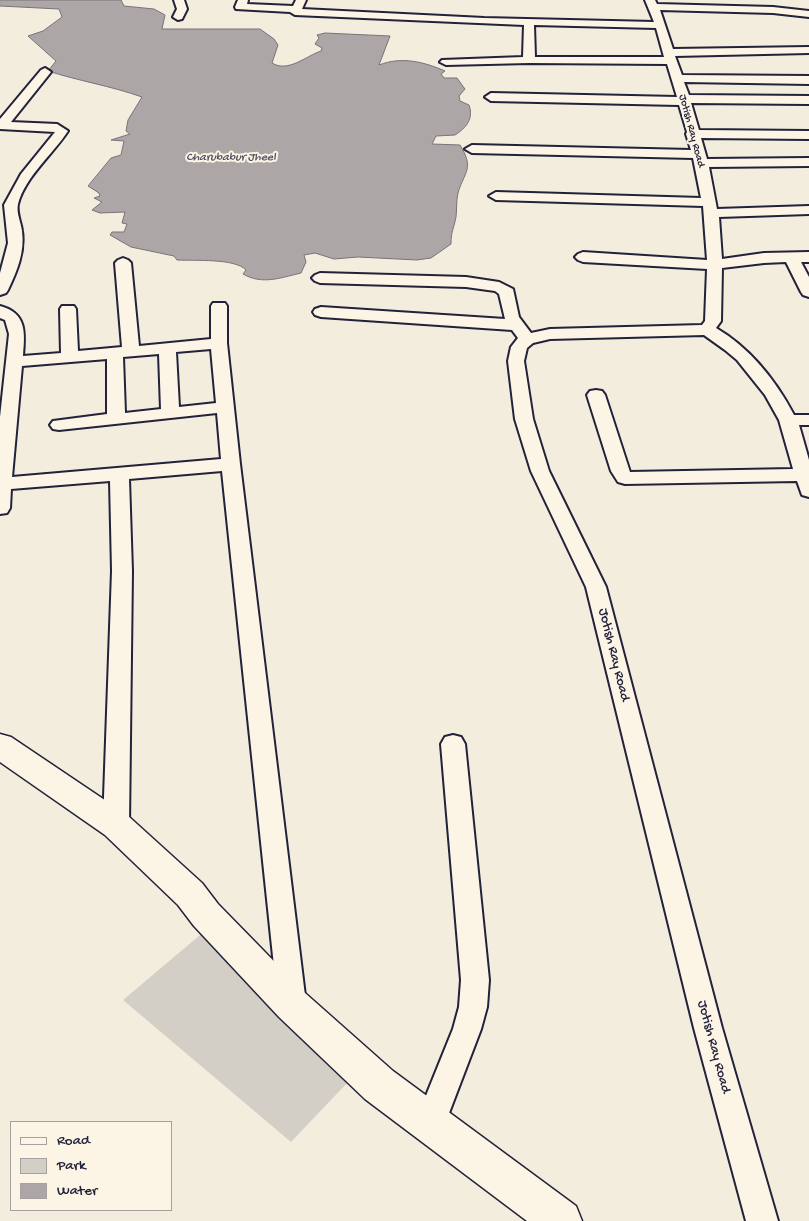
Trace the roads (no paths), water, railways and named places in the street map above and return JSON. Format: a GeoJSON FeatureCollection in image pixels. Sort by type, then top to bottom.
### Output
{"type":"FeatureCollection","features":[{"type":"Feature","properties":{"kind":"main road"},"geometry":{"type":"LineString","coordinates":[[0,746],[116,825],[190,894],[206,915],[292,1005],[379,1085],[561,1221]]}},
{"type":"Feature","properties":{"kind":"street"},"geometry":{"type":"LineString","coordinates":[[178,17],[182,9],[179,0]]}},
{"type":"Feature","properties":{"kind":"street"},"geometry":{"type":"LineString","coordinates":[[652,3],[809,14]]}},
{"type":"Feature","properties":{"kind":"street","name":"Jotish Ray Road"},"geometry":{"type":"LineString","coordinates":[[652,3],[684,100],[710,207],[716,242],[714,321],[707,330]]}},
{"type":"Feature","properties":{"kind":"street"},"geometry":{"type":"LineString","coordinates":[[240,7],[299,5],[296,12],[529,22],[659,25]]}},
{"type":"Feature","properties":{"kind":"street"},"geometry":{"type":"LineString","coordinates":[[529,22],[529,60]]}},
{"type":"Feature","properties":{"kind":"street"},"geometry":{"type":"LineString","coordinates":[[446,62],[670,57],[809,50]]}},
{"type":"Feature","properties":{"kind":"street"},"geometry":{"type":"LineString","coordinates":[[1,125],[45,72]]}},
{"type":"Feature","properties":{"kind":"street"},"geometry":{"type":"LineString","coordinates":[[677,78],[809,80]]}},
{"type":"Feature","properties":{"kind":"street"},"geometry":{"type":"LineString","coordinates":[[491,97],[809,100]]}},
{"type":"Feature","properties":{"kind":"street"},"geometry":{"type":"LineString","coordinates":[[0,290],[14,259],[15,234],[11,216],[6,209],[62,131],[57,128],[1,125]]}},
{"type":"Feature","properties":{"kind":"street"},"geometry":{"type":"LineString","coordinates":[[692,134],[809,135]]}},
{"type":"Feature","properties":{"kind":"street"},"geometry":{"type":"LineString","coordinates":[[472,149],[809,162]]}},
{"type":"Feature","properties":{"kind":"street"},"geometry":{"type":"LineString","coordinates":[[496,196],[809,210]]}},
{"type":"Feature","properties":{"kind":"street"},"geometry":{"type":"LineString","coordinates":[[583,257],[716,265],[746,259],[809,257]]}},
{"type":"Feature","properties":{"kind":"street"},"geometry":{"type":"LineString","coordinates":[[791,258],[809,292]]}},
{"type":"Feature","properties":{"kind":"street"},"geometry":{"type":"LineString","coordinates":[[116,418],[123,352],[123,263]]}},
{"type":"Feature","properties":{"kind":"street"},"geometry":{"type":"LineString","coordinates":[[320,278],[466,282],[499,287],[507,292],[511,317],[521,332]]}},
{"type":"Feature","properties":{"kind":"street"},"geometry":{"type":"LineString","coordinates":[[218,306],[219,343],[231,464],[292,1005]]}},
{"type":"Feature","properties":{"kind":"street"},"geometry":{"type":"LineString","coordinates":[[68,309],[70,357]]}},
{"type":"Feature","properties":{"kind":"street"},"geometry":{"type":"LineString","coordinates":[[0,311],[12,318],[17,334],[16,362],[0,508]]}},
{"type":"Feature","properties":{"kind":"street"},"geometry":{"type":"LineString","coordinates":[[321,312],[550,334],[707,330],[717,334],[742,357],[773,394],[788,420],[806,483],[625,478],[620,471],[596,395]]}},
{"type":"Feature","properties":{"kind":"street","name":"Jotish Ray Road"},"geometry":{"type":"LineString","coordinates":[[521,332],[516,361],[524,419],[540,471],[596,588],[708,1028],[762,1221]]}},
{"type":"Feature","properties":{"kind":"street"},"geometry":{"type":"LineString","coordinates":[[16,362],[219,343]]}},
{"type":"Feature","properties":{"kind":"street"},"geometry":{"type":"LineString","coordinates":[[167,348],[170,413]]}},
{"type":"Feature","properties":{"kind":"street"},"geometry":{"type":"LineString","coordinates":[[59,425],[226,407]]}},
{"type":"Feature","properties":{"kind":"street"},"geometry":{"type":"LineString","coordinates":[[788,420],[809,420]]}},
{"type":"Feature","properties":{"kind":"street"},"geometry":{"type":"LineString","coordinates":[[3,484],[231,464]]}},
{"type":"Feature","properties":{"kind":"street"},"geometry":{"type":"LineString","coordinates":[[116,825],[122,571],[119,474]]}},
{"type":"Feature","properties":{"kind":"street"},"geometry":{"type":"LineString","coordinates":[[430,1123],[467,1029],[473,1007],[475,980],[453,744]]}},
{"type":"Feature","properties":{"kind":"water","name":"Charubabur Jheel"},"geometry":{"type":"Polygon","coordinates":[[[0,0],[121,0],[124,6],[154,9],[165,15],[162,29],[260,29],[274,39],[278,45],[272,63],[278,66],[297,63],[321,51],[322,48],[315,44],[319,38],[317,35],[325,33],[390,36],[379,65],[396,61],[413,61],[429,65],[445,71],[441,74],[444,78],[457,78],[465,89],[459,96],[460,101],[469,105],[470,119],[468,123],[455,135],[436,136],[432,144],[460,145],[468,165],[457,196],[456,217],[451,244],[431,258],[417,260],[358,257],[334,259],[315,253],[304,255],[306,262],[301,273],[264,280],[243,274],[246,270],[241,266],[233,264],[214,261],[177,260],[174,256],[131,247],[110,235],[112,232],[124,232],[127,224],[122,223],[125,212],[100,213],[92,210],[102,202],[94,198],[100,196],[99,193],[88,186],[111,158],[121,155],[124,141],[111,140],[130,134],[126,131],[128,120],[142,97],[48,71],[56,61],[28,36],[43,31],[62,17],[59,9],[0,6],[0,0]]]}}]}
